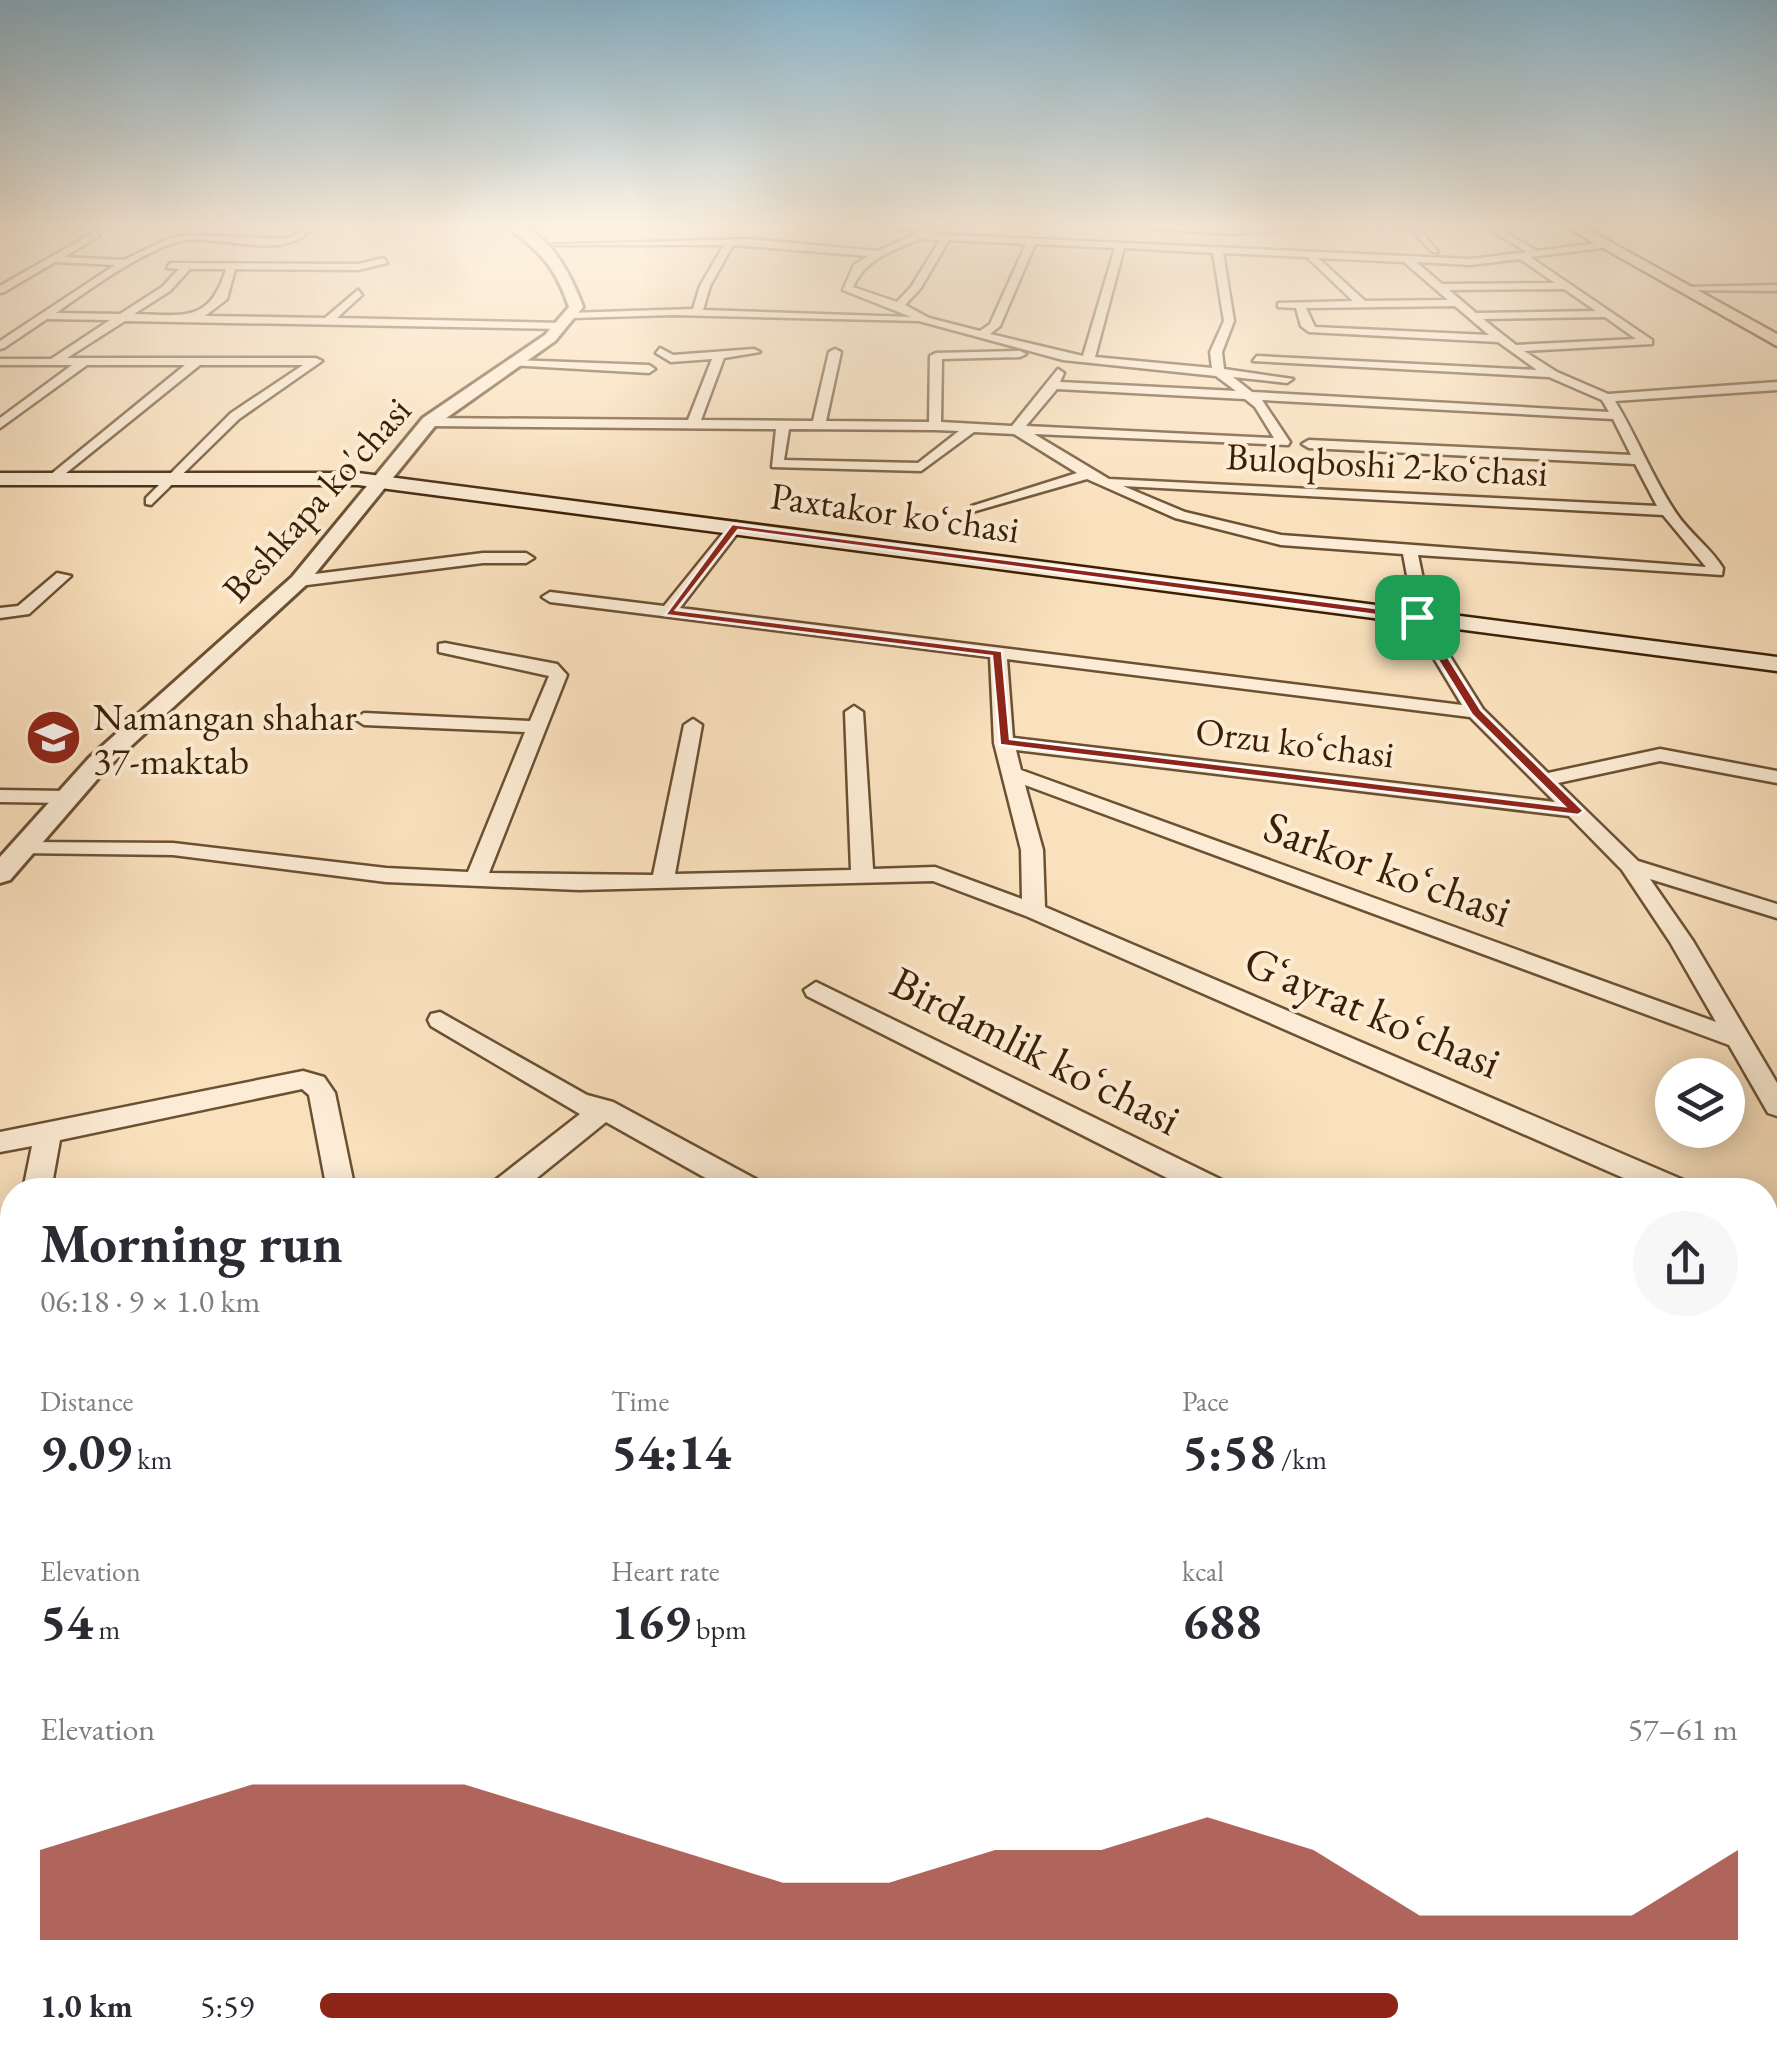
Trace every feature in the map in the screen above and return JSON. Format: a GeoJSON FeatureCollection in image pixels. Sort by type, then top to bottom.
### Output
{"type":"FeatureCollection","features":[{"type":"Feature","properties":{"kind":"main road"},"geometry":{"type":"LineString","coordinates":[[1739,319],[1777,340]]}},
{"type":"Feature","properties":{"kind":"main road","name":"Paxtakor koʻchasi"},"geometry":{"type":"LineString","coordinates":[[0,478],[321,477],[378,482],[1777,664]]}},
{"type":"Feature","properties":{"kind":"street"},"geometry":{"type":"LineString","coordinates":[[0,346],[43,319]]}},
{"type":"Feature","properties":{"kind":"street"},"geometry":{"type":"LineString","coordinates":[[54,362],[117,319]]}},
{"type":"Feature","properties":{"kind":"street"},"geometry":{"type":"LineString","coordinates":[[208,319],[381,319]]}},
{"type":"Feature","properties":{"kind":"street"},"geometry":{"type":"LineString","coordinates":[[478,319],[594,319]]}},
{"type":"Feature","properties":{"kind":"street"},"geometry":{"type":"LineString","coordinates":[[902,319],[924,320],[1063,357],[1287,378]]}},
{"type":"Feature","properties":{"kind":"street"},"geometry":{"type":"LineString","coordinates":[[983,334],[998,319]]}},
{"type":"Feature","properties":{"kind":"street"},"geometry":{"type":"LineString","coordinates":[[1088,359],[1101,319]]}},
{"type":"Feature","properties":{"kind":"street"},"geometry":{"type":"LineString","coordinates":[[429,422],[693,424],[707,430],[783,424],[935,426],[1283,442],[1252,397],[1218,371],[1216,352],[1229,319]]}},
{"type":"Feature","properties":{"kind":"street"},"geometry":{"type":"LineString","coordinates":[[1304,319],[1313,330],[1502,339]]}},
{"type":"Feature","properties":{"kind":"street"},"geometry":{"type":"LineString","coordinates":[[1480,319],[1502,339],[1581,391],[1607,398],[1777,386]]}},
{"type":"Feature","properties":{"kind":"street"},"geometry":{"type":"LineString","coordinates":[[1515,348],[1646,344],[1613,319]]}},
{"type":"Feature","properties":{"kind":"street","name":"Beshkapa ko'chasi"},"geometry":{"type":"LineString","coordinates":[[0,874],[149,713],[264,616],[299,581],[429,422],[450,402],[513,363],[566,321]]}},
{"type":"Feature","properties":{"kind":"street"},"geometry":{"type":"LineString","coordinates":[[935,426],[936,356],[1014,355],[1031,349]]}},
{"type":"Feature","properties":{"kind":"street"},"geometry":{"type":"LineString","coordinates":[[660,351],[671,359],[754,352]]}},
{"type":"Feature","properties":{"kind":"street"},"geometry":{"type":"LineString","coordinates":[[819,424],[835,352]]}},
{"type":"Feature","properties":{"kind":"street"},"geometry":{"type":"LineString","coordinates":[[693,424],[720,354]]}},
{"type":"Feature","properties":{"kind":"street"},"geometry":{"type":"LineString","coordinates":[[1016,428],[1053,385],[1063,357]]}},
{"type":"Feature","properties":{"kind":"street"},"geometry":{"type":"LineString","coordinates":[[1257,359],[1554,374]]}},
{"type":"Feature","properties":{"kind":"street"},"geometry":{"type":"LineString","coordinates":[[0,362],[316,361],[235,416],[151,501]]}},
{"type":"Feature","properties":{"kind":"street"},"geometry":{"type":"LineString","coordinates":[[0,424],[84,362]]}},
{"type":"Feature","properties":{"kind":"street"},"geometry":{"type":"LineString","coordinates":[[54,478],[196,362]]}},
{"type":"Feature","properties":{"kind":"street"},"geometry":{"type":"LineString","coordinates":[[513,363],[649,369]]}},
{"type":"Feature","properties":{"kind":"street"},"geometry":{"type":"LineString","coordinates":[[1053,385],[1619,416]]}},
{"type":"Feature","properties":{"kind":"street"},"geometry":{"type":"LineString","coordinates":[[1016,428],[1096,477],[1180,515],[1236,530],[1303,543],[1716,572],[1717,567],[1667,512],[1607,398]]}},
{"type":"Feature","properties":{"kind":"street"},"geometry":{"type":"LineString","coordinates":[[783,424],[777,464],[903,468],[927,464],[972,427]]}},
{"type":"Feature","properties":{"kind":"street"},"geometry":{"type":"LineString","coordinates":[[1310,444],[1640,460]]}},
{"type":"Feature","properties":{"kind":"street"},"geometry":{"type":"LineString","coordinates":[[977,509],[1096,477]]}},
{"type":"Feature","properties":{"kind":"street","name":"Buloqboshi 2-koʻchasi"},"geometry":{"type":"LineString","coordinates":[[1096,477],[1667,512]]}},
{"type":"Feature","properties":{"kind":"street"},"geometry":{"type":"LineString","coordinates":[[668,612],[736,526]]}},
{"type":"Feature","properties":{"kind":"street"},"geometry":{"type":"LineString","coordinates":[[1410,552],[1420,617],[1476,712],[1630,866],[1681,941],[1777,1106]]}},
{"type":"Feature","properties":{"kind":"street"},"geometry":{"type":"LineString","coordinates":[[299,581],[462,560],[526,558]]}},
{"type":"Feature","properties":{"kind":"street"},"geometry":{"type":"LineString","coordinates":[[0,614],[23,610],[63,576]]}},
{"type":"Feature","properties":{"kind":"street"},"geometry":{"type":"LineString","coordinates":[[550,598],[1476,712]]}},
{"type":"Feature","properties":{"kind":"street"},"geometry":{"type":"LineString","coordinates":[[445,648],[556,671],[558,675],[476,878]]}},
{"type":"Feature","properties":{"kind":"street"},"geometry":{"type":"LineString","coordinates":[[998,653],[1004,742],[1032,850],[1034,911]]}},
{"type":"Feature","properties":{"kind":"street"},"geometry":{"type":"LineString","coordinates":[[854,712],[862,875]]}},
{"type":"Feature","properties":{"kind":"street"},"geometry":{"type":"LineString","coordinates":[[364,719],[538,726]]}},
{"type":"Feature","properties":{"kind":"street"},"geometry":{"type":"LineString","coordinates":[[662,883],[693,725]]}},
{"type":"Feature","properties":{"kind":"street","name":"Orzu koʻchasi"},"geometry":{"type":"LineString","coordinates":[[1004,742],[1578,811]]}},
{"type":"Feature","properties":{"kind":"street"},"geometry":{"type":"LineString","coordinates":[[1543,780],[1660,754],[1777,777]]}},
{"type":"Feature","properties":{"kind":"street","name":"Sarkor koʻchasi"},"geometry":{"type":"LineString","coordinates":[[1011,773],[1736,1039]]}},
{"type":"Feature","properties":{"kind":"street"},"geometry":{"type":"LineString","coordinates":[[0,796],[68,798]]}},
{"type":"Feature","properties":{"kind":"street","name":"Gʻayrat koʻchasi"},"geometry":{"type":"LineString","coordinates":[[26,848],[173,849],[386,875],[476,878],[662,883],[862,875],[950,877],[1650,1178]]}},
{"type":"Feature","properties":{"kind":"street"},"geometry":{"type":"LineString","coordinates":[[1630,866],[1777,911]]}},
{"type":"Feature","properties":{"kind":"street","name":"Birdamlik koʻchasi"},"geometry":{"type":"LineString","coordinates":[[816,990],[1192,1178]]}},
{"type":"Feature","properties":{"kind":"street"},"geometry":{"type":"LineString","coordinates":[[440,1020],[578,1102],[604,1109],[729,1178]]}},
{"type":"Feature","properties":{"kind":"street"},"geometry":{"type":"LineString","coordinates":[[0,1142],[304,1080],[322,1092],[339,1178]]}},
{"type":"Feature","properties":{"kind":"street"},"geometry":{"type":"LineString","coordinates":[[519,1178],[604,1109]]}},
{"type":"Feature","properties":{"kind":"street"},"geometry":{"type":"LineString","coordinates":[[39,1178],[48,1133]]}},
{"type":"Feature","properties":{"kind":"place","name":"Namangan shahar 37-maktab"},"geometry":{"type":"Point","coordinates":[54,738]}},
{"type":"Feature","properties":{"kind":"route"},"geometry":{"type":"LineString","coordinates":[[736,526],[1417,617],[1476,712],[1578,811],[1004,742],[998,653],[668,612],[736,526]]}}]}
